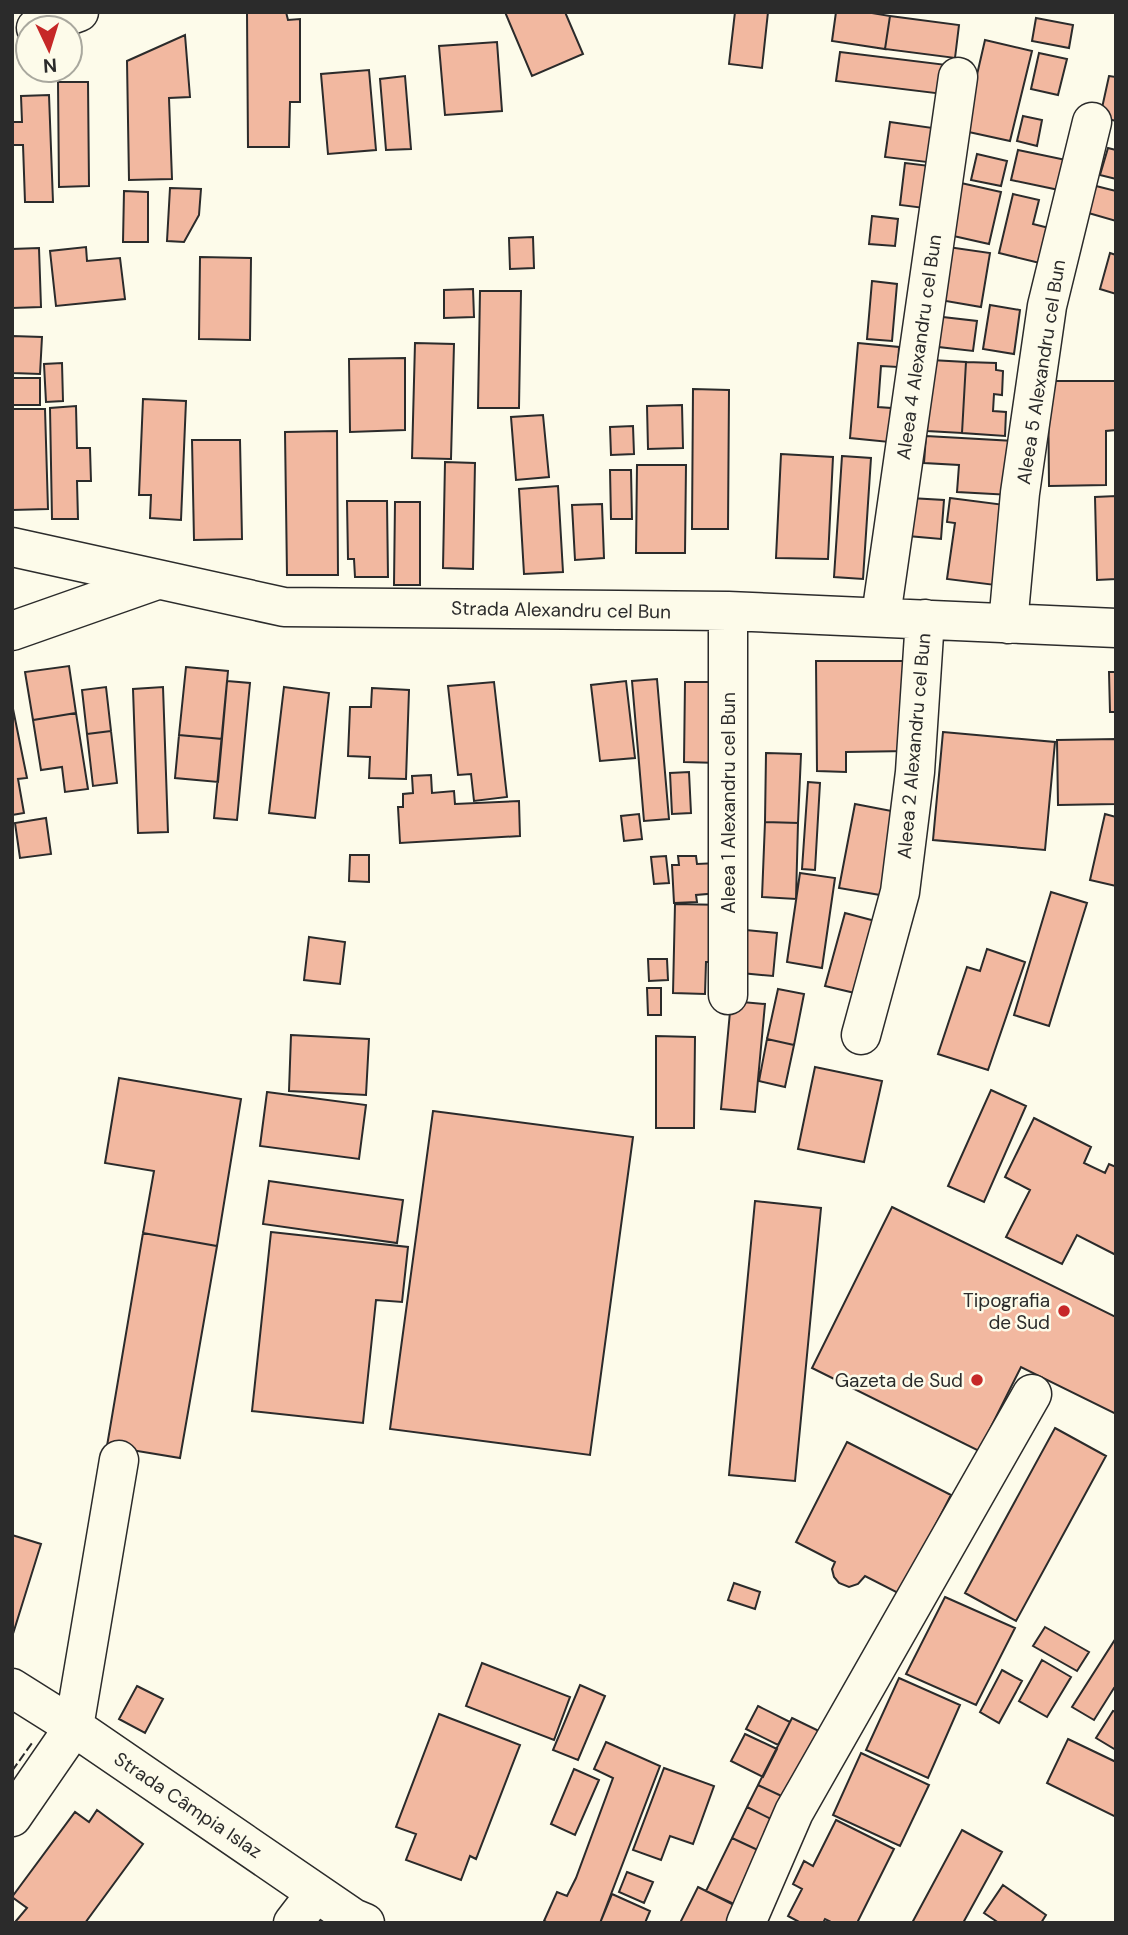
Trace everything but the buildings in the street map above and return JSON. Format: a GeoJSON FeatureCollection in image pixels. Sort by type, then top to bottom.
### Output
{"type":"FeatureCollection","features":[{"type":"Feature","properties":{"kind":"street","name":"Aleea 4 Alexandru cel Bun"},"geometry":{"type":"LineString","coordinates":[[881,616],[958,78]]}},
{"type":"Feature","properties":{"kind":"street","name":"Aleea 5 Alexandru cel Bun"},"geometry":{"type":"LineString","coordinates":[[1008,624],[1020,494],[1047,306],[1091,122]]}},
{"type":"Feature","properties":{"kind":"street","name":"Strada Alexandru cel Bun"},"geometry":{"type":"LineString","coordinates":[[12,547],[284,607],[728,611],[1116,628]]}},
{"type":"Feature","properties":{"kind":"street"},"geometry":{"type":"LineString","coordinates":[[12,631],[157,580]]}},
{"type":"Feature","properties":{"kind":"street","name":"Aleea 1 Alexandru cel Bun"},"geometry":{"type":"LineString","coordinates":[[728,611],[728,995]]}},
{"type":"Feature","properties":{"kind":"street","name":"Aleea 2 Alexandru cel Bun"},"geometry":{"type":"LineString","coordinates":[[861,1035],[900,892],[915,772],[925,619]]}},
{"type":"Feature","properties":{"kind":"street"},"geometry":{"type":"LineString","coordinates":[[746,1923],[794,1812],[1032,1394]]}},
{"type":"Feature","properties":{"kind":"street"},"geometry":{"type":"LineString","coordinates":[[12,1817],[74,1727],[119,1460]]}},
{"type":"Feature","properties":{"kind":"street","name":"Strada Câmpia Islaz"},"geometry":{"type":"LineString","coordinates":[[12,1688],[74,1727],[353,1918],[365,1923]]}},
{"type":"Feature","properties":{"kind":"street"},"geometry":{"type":"LineString","coordinates":[[293,1923],[316,1893]]}},
{"type":"Feature","properties":{"kind":"fence"},"geometry":{"type":"LineString","coordinates":[[12,1771],[32,1743]]}},
{"type":"Feature","properties":{"kind":"place","name":"Tipografia de Sud"},"geometry":{"type":"Point","coordinates":[1064,1311]}},
{"type":"Feature","properties":{"kind":"place","name":"Gazeta de Sud"},"geometry":{"type":"Point","coordinates":[977,1380]}}]}
